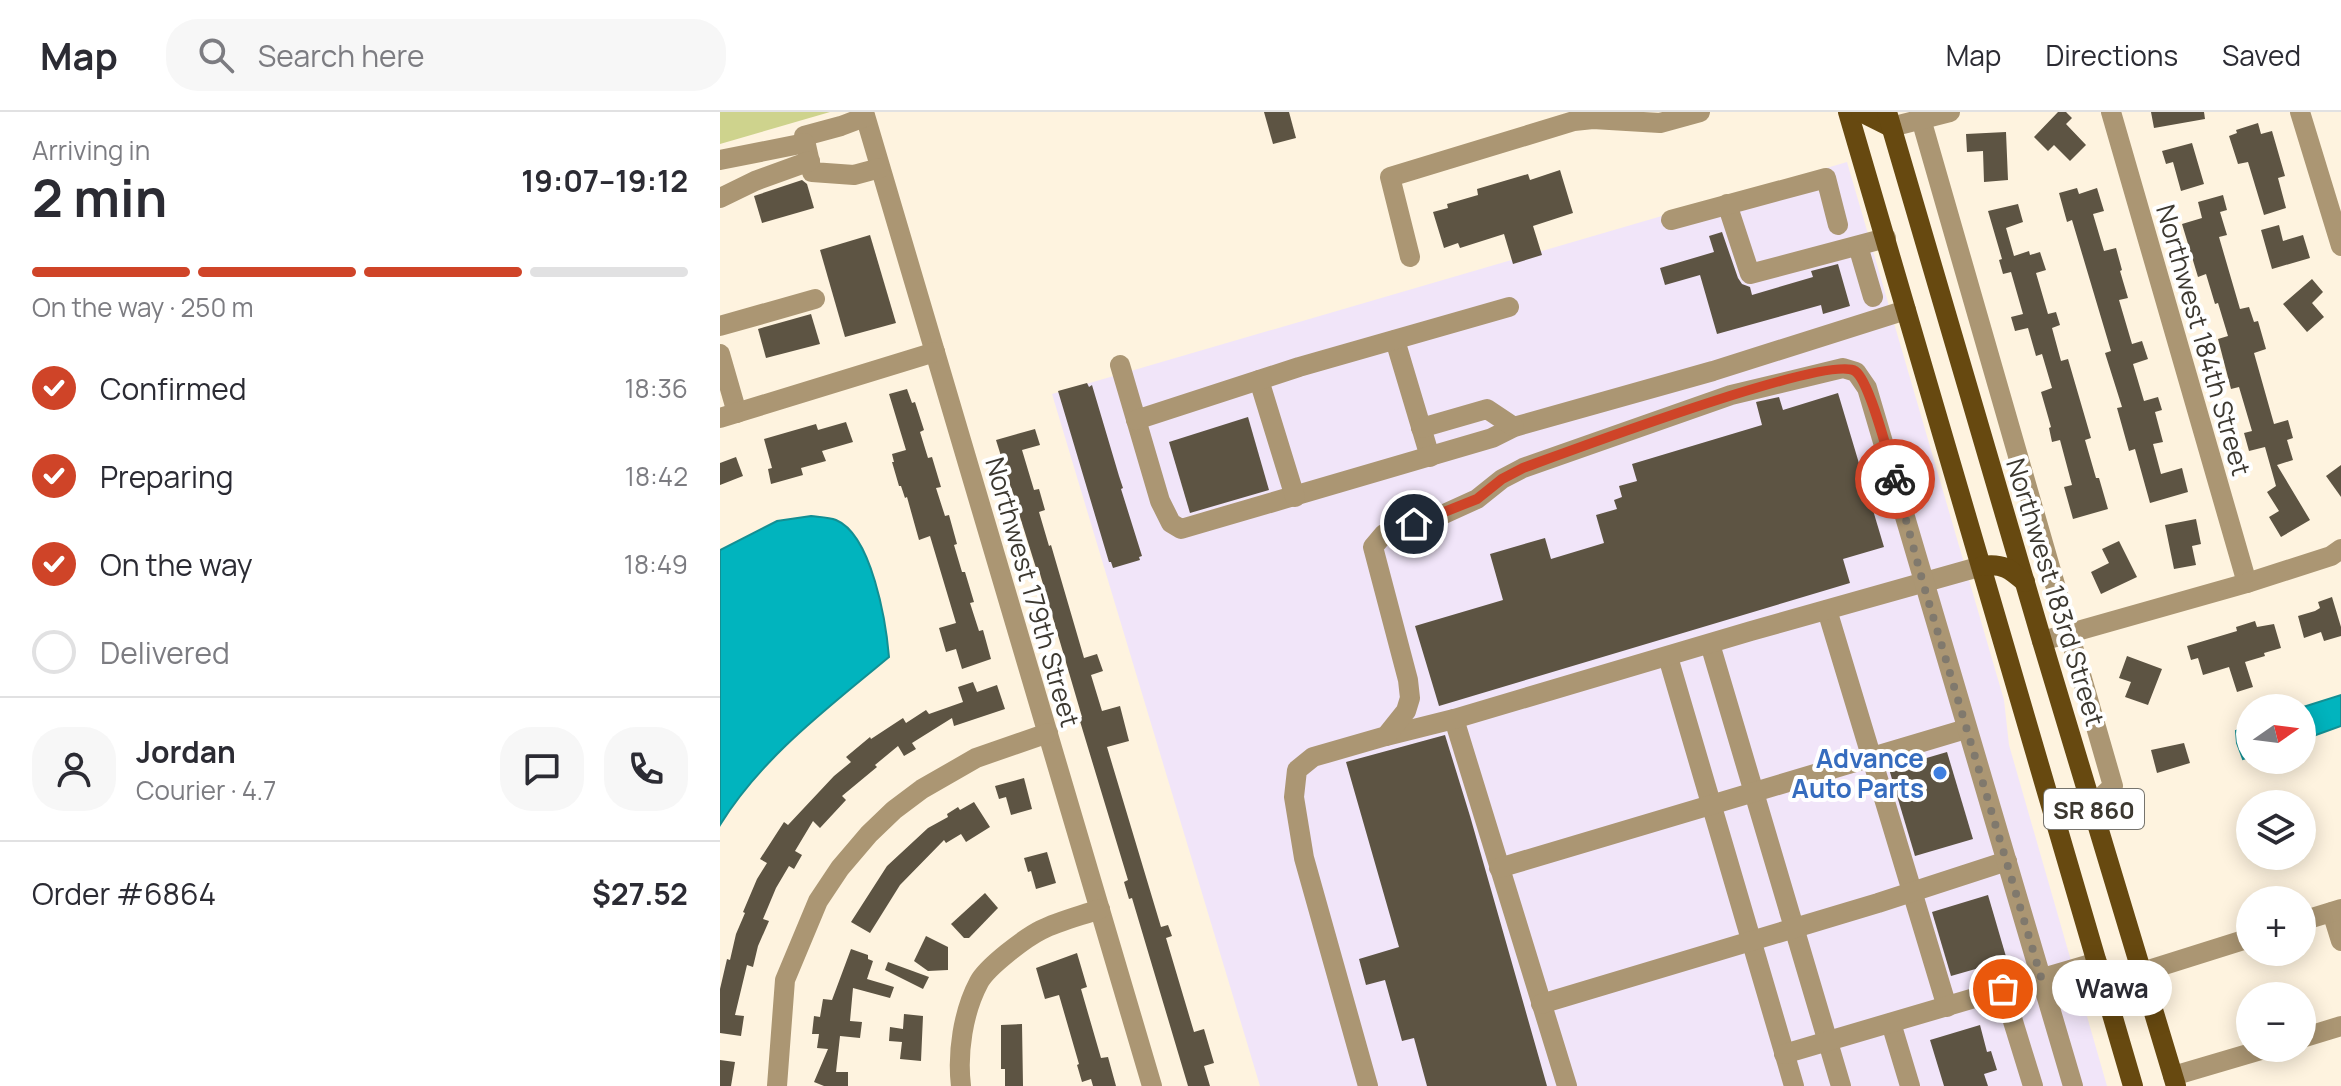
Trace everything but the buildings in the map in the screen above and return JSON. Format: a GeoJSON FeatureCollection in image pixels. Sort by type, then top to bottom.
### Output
{"type":"FeatureCollection","features":[{"type":"Feature","properties":{"kind":"main road","name":"SR 860"},"geometry":{"type":"LineString","coordinates":[[1848,112],[2133,1086]]}},
{"type":"Feature","properties":{"kind":"main road"},"geometry":{"type":"LineString","coordinates":[[1861,112],[1889,120]]}},
{"type":"Feature","properties":{"kind":"main road","name":"Northwest 183rd Street"},"geometry":{"type":"LineString","coordinates":[[1889,120],[2174,1081]]}},
{"type":"Feature","properties":{"kind":"main road"},"geometry":{"type":"LineString","coordinates":[[1982,566],[1997,564],[2025,582]]}},
{"type":"Feature","properties":{"kind":"street"},"geometry":{"type":"LineString","coordinates":[[1410,257],[1390,177],[1574,121],[1593,119],[1660,123],[1700,112]]}},
{"type":"Feature","properties":{"kind":"street"},"geometry":{"type":"LineString","coordinates":[[1889,120],[1950,112]]}},
{"type":"Feature","properties":{"kind":"street","name":"Northwest 184th Street"},"geometry":{"type":"LineString","coordinates":[[2111,112],[2247,583]]}},
{"type":"Feature","properties":{"kind":"street"},"geometry":{"type":"LineString","coordinates":[[2300,112],[2341,246]]}},
{"type":"Feature","properties":{"kind":"street"},"geometry":{"type":"LineString","coordinates":[[864,114],[841,126],[804,136],[812,172],[854,175],[880,168]]}},
{"type":"Feature","properties":{"kind":"street","name":"Northwest 179th Street"},"geometry":{"type":"LineString","coordinates":[[864,114],[1152,1086]]}},
{"type":"Feature","properties":{"kind":"street"},"geometry":{"type":"LineString","coordinates":[[1920,116],[2113,786],[2093,805]]}},
{"type":"Feature","properties":{"kind":"street"},"geometry":{"type":"LineString","coordinates":[[720,160],[808,152]]}},
{"type":"Feature","properties":{"kind":"street"},"geometry":{"type":"LineString","coordinates":[[720,198],[808,152]]}},
{"type":"Feature","properties":{"kind":"street"},"geometry":{"type":"LineString","coordinates":[[1671,220],[1826,178],[1838,225]]}},
{"type":"Feature","properties":{"kind":"street"},"geometry":{"type":"LineString","coordinates":[[1727,204],[1750,274],[1886,238]]}},
{"type":"Feature","properties":{"kind":"street"},"geometry":{"type":"LineString","coordinates":[[1858,246],[1873,297]]}},
{"type":"Feature","properties":{"kind":"street"},"geometry":{"type":"LineString","coordinates":[[720,326],[815,299]]}},
{"type":"Feature","properties":{"kind":"street"},"geometry":{"type":"LineString","coordinates":[[1136,420],[1259,380],[1509,307]]}},
{"type":"Feature","properties":{"kind":"street"},"geometry":{"type":"LineString","coordinates":[[1426,443],[1492,438],[1514,427],[1713,371],[1906,310]]}},
{"type":"Feature","properties":{"kind":"street"},"geometry":{"type":"LineString","coordinates":[[1395,340],[1426,443]]}},
{"type":"Feature","properties":{"kind":"street"},"geometry":{"type":"LineString","coordinates":[[720,354],[728,416],[935,352]]}},
{"type":"Feature","properties":{"kind":"street"},"geometry":{"type":"LineString","coordinates":[[1120,365],[1160,501],[1171,523],[1181,529],[1295,497],[1426,443],[1487,409],[1514,427]]}},
{"type":"Feature","properties":{"kind":"street"},"geometry":{"type":"LineString","coordinates":[[1386,736],[1406,711],[1410,698],[1373,547],[1384,534],[1444,514],[1477,499],[1502,479],[1523,468],[1731,395],[1825,370],[1843,368],[1856,372],[1867,388],[1879,425],[2073,1086]]}},
{"type":"Feature","properties":{"kind":"street"},"geometry":{"type":"LineString","coordinates":[[1259,380],[1295,497]]}},
{"type":"Feature","properties":{"kind":"street"},"geometry":{"type":"LineString","coordinates":[[2042,641],[2247,583],[2331,556],[2341,549]]}},
{"type":"Feature","properties":{"kind":"street"},"geometry":{"type":"LineString","coordinates":[[1368,1086],[1304,858],[1294,797],[1297,770],[1313,757],[1982,566]]}},
{"type":"Feature","properties":{"kind":"street"},"geometry":{"type":"LineString","coordinates":[[1827,610],[1947,1007]]}},
{"type":"Feature","properties":{"kind":"street"},"geometry":{"type":"LineString","coordinates":[[1710,644],[1841,1086]]}},
{"type":"Feature","properties":{"kind":"street"},"geometry":{"type":"LineString","coordinates":[[1668,657],[1794,1086]]}},
{"type":"Feature","properties":{"kind":"street"},"geometry":{"type":"LineString","coordinates":[[1454,719],[1567,1086]]}},
{"type":"Feature","properties":{"kind":"street"},"geometry":{"type":"LineString","coordinates":[[1499,868],[1966,729]]}},
{"type":"Feature","properties":{"kind":"street"},"geometry":{"type":"LineString","coordinates":[[777,1086],[785,980],[818,901],[840,868],[869,834],[922,789],[976,758],[1048,733]]}},
{"type":"Feature","properties":{"kind":"street"},"geometry":{"type":"LineString","coordinates":[[1541,1004],[2007,861]]}},
{"type":"Feature","properties":{"kind":"street"},"geometry":{"type":"LineString","coordinates":[[961,1086],[962,1045],[967,1015],[980,980],[1010,951],[1040,931],[1100,909]]}},
{"type":"Feature","properties":{"kind":"street"},"geometry":{"type":"LineString","coordinates":[[2316,916],[2336,910],[2341,941]]}},
{"type":"Feature","properties":{"kind":"street"},"geometry":{"type":"LineString","coordinates":[[2142,972],[2236,942]]}},
{"type":"Feature","properties":{"kind":"street"},"geometry":{"type":"LineString","coordinates":[[1784,1054],[2097,962]]}},
{"type":"Feature","properties":{"kind":"street"},"geometry":{"type":"LineString","coordinates":[[2003,989],[2033,1086]]}},
{"type":"Feature","properties":{"kind":"street"},"geometry":{"type":"LineString","coordinates":[[1891,1023],[1910,1086]]}},
{"type":"Feature","properties":{"kind":"street"},"geometry":{"type":"LineString","coordinates":[[2316,1034],[2341,1026]]}},
{"type":"Feature","properties":{"kind":"street"},"geometry":{"type":"LineString","coordinates":[[2174,1081],[2236,1059]]}},
{"type":"Feature","properties":{"kind":"shaded area"},"geometry":{"type":"Polygon","coordinates":[[[1847,162],[2004,700],[2009,745],[2107,1086],[1260,1086],[1052,394],[1847,162]]]}},
{"type":"Feature","properties":{"kind":"green space"},"geometry":{"type":"Polygon","coordinates":[[[720,112],[830,112],[720,144],[720,112]]]}},
{"type":"Feature","properties":{"kind":"water"},"geometry":{"type":"Polygon","coordinates":[[[811,516],[836,520],[859,543],[875,581],[889,657],[776,755],[720,825],[720,550],[777,521],[811,516]]]}},
{"type":"Feature","properties":{"kind":"water"},"geometry":{"type":"Polygon","coordinates":[[[2341,695],[2341,726],[2316,735],[2316,703],[2341,695]]]}},
{"type":"Feature","properties":{"kind":"way so far"},"geometry":{"type":"LineString","coordinates":[[1895,479],[2041,977],[2003,989]]}},
{"type":"Feature","properties":{"kind":"place","name":"Advance Auto Parts"},"geometry":{"type":"Point","coordinates":[1940,773]}},
{"type":"Feature","properties":{"kind":"place","name":"Wawa"},"geometry":{"type":"Point","coordinates":[2003,989]}},
{"type":"Feature","properties":{"kind":"route"},"geometry":{"type":"LineString","coordinates":[[1414,524],[1477,499],[1502,479],[1523,468],[1731,395],[1843,368],[1856,372],[1867,388],[1895,479]]}}]}
